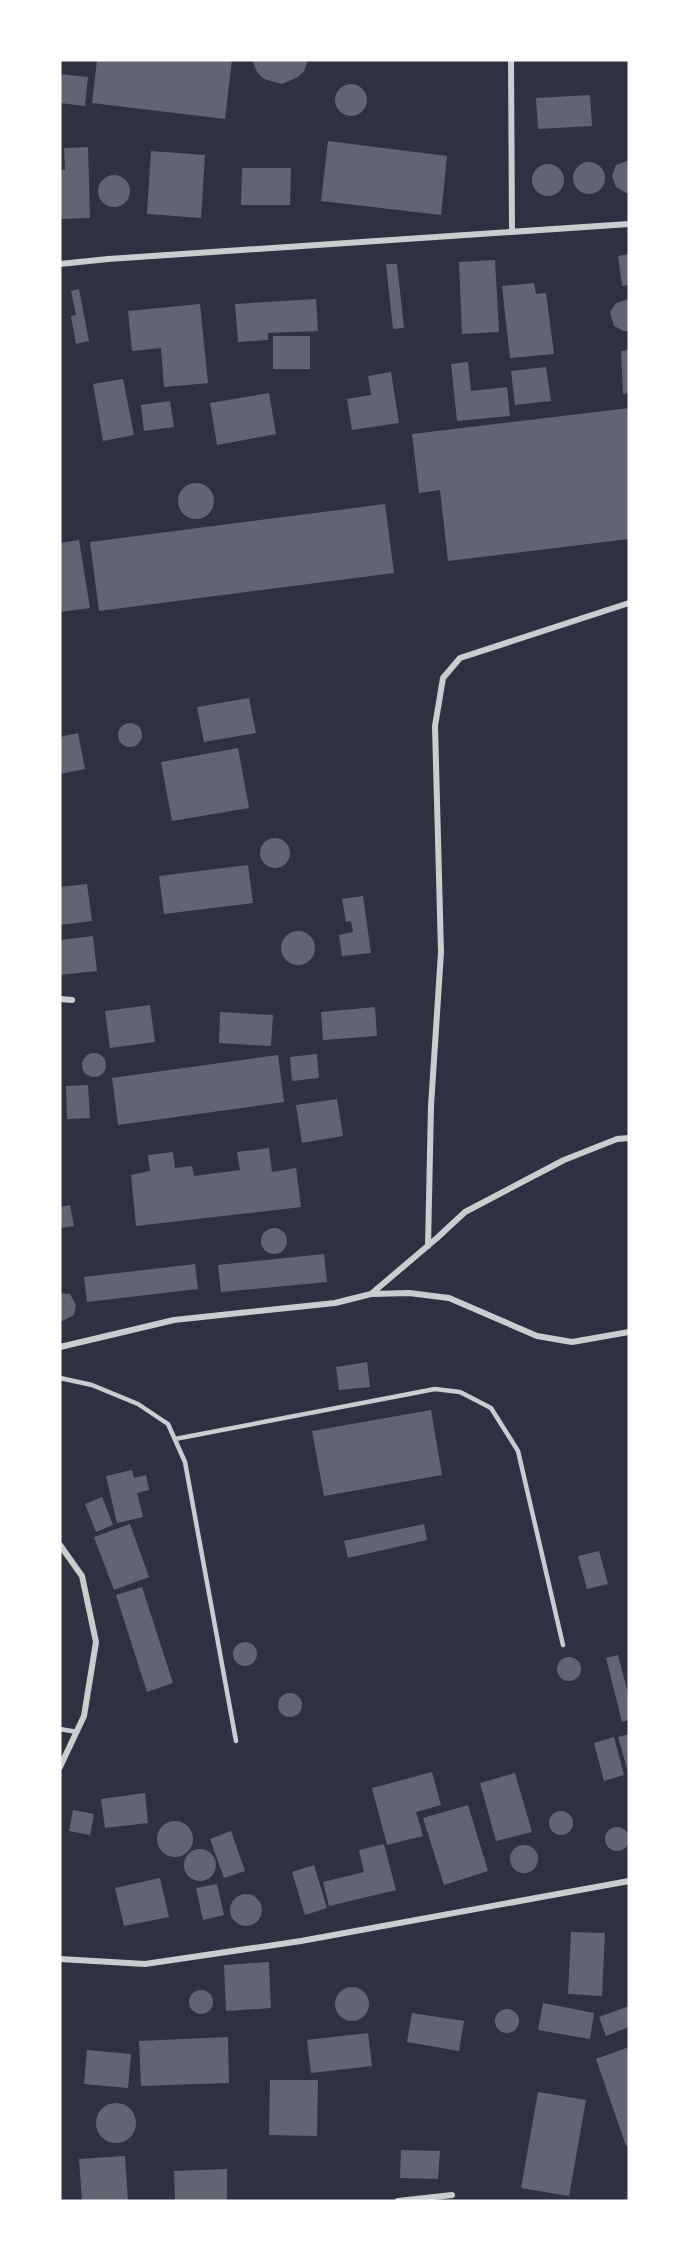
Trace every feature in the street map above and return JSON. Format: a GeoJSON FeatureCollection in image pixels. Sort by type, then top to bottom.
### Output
{"type":"FeatureCollection","features":[{"type":"Feature","properties":{"kind":"street"},"geometry":{"type":"LineString","coordinates":[[511,60],[512,231]]}},
{"type":"Feature","properties":{"kind":"street"},"geometry":{"type":"LineString","coordinates":[[60,264],[629,224]]}},
{"type":"Feature","properties":{"kind":"street"},"geometry":{"type":"LineString","coordinates":[[428,1246],[431,1106],[441,952],[435,726],[443,678],[460,658],[629,603]]}},
{"type":"Feature","properties":{"kind":"street"},"geometry":{"type":"LineString","coordinates":[[60,999],[72,1000]]}},
{"type":"Feature","properties":{"kind":"street"},"geometry":{"type":"LineString","coordinates":[[371,1294],[465,1212],[564,1160],[617,1139],[629,1138]]}},
{"type":"Feature","properties":{"kind":"street"},"geometry":{"type":"LineString","coordinates":[[60,1347],[174,1320],[335,1303],[371,1294],[409,1293],[449,1298],[537,1335],[572,1342],[629,1332]]}},
{"type":"Feature","properties":{"kind":"street"},"geometry":{"type":"LineString","coordinates":[[60,1545],[82,1576],[96,1642],[84,1716],[60,1767]]}},
{"type":"Feature","properties":{"kind":"street"},"geometry":{"type":"LineString","coordinates":[[60,1959],[145,1964],[301,1941],[629,1881]]}},
{"type":"Feature","properties":{"kind":"street"},"geometry":{"type":"LineString","coordinates":[[398,2201],[452,2194]]}},
{"type":"Feature","properties":{"kind":"lane"},"geometry":{"type":"LineString","coordinates":[[60,1378],[92,1385],[138,1404],[168,1424],[185,1462],[236,1741]]}},
{"type":"Feature","properties":{"kind":"lane"},"geometry":{"type":"LineString","coordinates":[[175,1439],[435,1389],[460,1392],[491,1408],[518,1451],[563,1645]]}},
{"type":"Feature","properties":{"kind":"lane"},"geometry":{"type":"LineString","coordinates":[[60,1728],[77,1732]]}},
{"type":"Feature","properties":{"kind":"building"},"geometry":{"type":"Polygon","coordinates":[[[97,60],[232,60],[225,119],[92,103],[97,60]]]}},
{"type":"Feature","properties":{"kind":"building"},"geometry":{"type":"Polygon","coordinates":[[[252,60],[308,60],[304,71],[298,77],[282,84],[264,79],[257,72],[252,60]]]}},
{"type":"Feature","properties":{"kind":"building"},"geometry":{"type":"Polygon","coordinates":[[[60,74],[88,77],[85,106],[60,103],[60,74]]]}},
{"type":"Feature","properties":{"kind":"building"},"geometry":{"type":"Polygon","coordinates":[[[351,84],[362,89],[367,100],[362,111],[351,116],[340,111],[335,100],[340,89],[351,84]]]}},
{"type":"Feature","properties":{"kind":"building"},"geometry":{"type":"Polygon","coordinates":[[[590,95],[592,126],[538,129],[536,98],[590,95]]]}},
{"type":"Feature","properties":{"kind":"building"},"geometry":{"type":"Polygon","coordinates":[[[328,141],[447,156],[441,215],[321,201],[328,141]]]}},
{"type":"Feature","properties":{"kind":"building"},"geometry":{"type":"Polygon","coordinates":[[[88,147],[90,218],[60,219],[60,170],[65,170],[64,148],[88,147]]]}},
{"type":"Feature","properties":{"kind":"building"},"geometry":{"type":"Polygon","coordinates":[[[151,151],[205,155],[201,218],[147,214],[151,151]]]}},
{"type":"Feature","properties":{"kind":"building"},"geometry":{"type":"Polygon","coordinates":[[[629,160],[629,193],[626,193],[616,187],[612,176],[616,165],[629,160]]]}},
{"type":"Feature","properties":{"kind":"building"},"geometry":{"type":"Polygon","coordinates":[[[589,162],[600,167],[605,178],[600,189],[589,194],[578,189],[573,178],[578,167],[589,162]]]}},
{"type":"Feature","properties":{"kind":"building"},"geometry":{"type":"Polygon","coordinates":[[[548,164],[559,169],[564,180],[559,191],[548,196],[537,191],[532,180],[537,169],[548,164]]]}},
{"type":"Feature","properties":{"kind":"building"},"geometry":{"type":"Polygon","coordinates":[[[242,168],[291,168],[290,205],[241,205],[242,168]]]}},
{"type":"Feature","properties":{"kind":"building"},"geometry":{"type":"Polygon","coordinates":[[[114,175],[125,180],[130,191],[125,202],[114,207],[103,202],[98,191],[103,180],[114,175]]]}},
{"type":"Feature","properties":{"kind":"building"},"geometry":{"type":"Polygon","coordinates":[[[629,254],[629,285],[622,286],[618,256],[629,254]]]}},
{"type":"Feature","properties":{"kind":"building"},"geometry":{"type":"Polygon","coordinates":[[[495,260],[499,332],[462,334],[459,262],[495,260]]]}},
{"type":"Feature","properties":{"kind":"building"},"geometry":{"type":"Polygon","coordinates":[[[386,264],[397,264],[404,328],[393,329],[386,264]]]}},
{"type":"Feature","properties":{"kind":"building"},"geometry":{"type":"Polygon","coordinates":[[[534,283],[536,294],[546,293],[554,354],[510,358],[502,286],[534,283]]]}},
{"type":"Feature","properties":{"kind":"building"},"geometry":{"type":"Polygon","coordinates":[[[79,289],[89,341],[76,344],[71,316],[76,315],[71,291],[79,289]]]}},
{"type":"Feature","properties":{"kind":"building"},"geometry":{"type":"Polygon","coordinates":[[[316,299],[318,331],[268,333],[268,340],[238,342],[235,304],[316,299]]]}},
{"type":"Feature","properties":{"kind":"building"},"geometry":{"type":"Polygon","coordinates":[[[629,299],[629,331],[624,331],[614,326],[610,312],[616,303],[629,299]]]}},
{"type":"Feature","properties":{"kind":"building"},"geometry":{"type":"Polygon","coordinates":[[[200,304],[208,383],[164,387],[161,348],[132,351],[128,311],[200,304]]]}},
{"type":"Feature","properties":{"kind":"building"},"geometry":{"type":"Polygon","coordinates":[[[273,336],[310,336],[310,369],[273,369],[273,336]]]}},
{"type":"Feature","properties":{"kind":"building"},"geometry":{"type":"Polygon","coordinates":[[[629,350],[629,393],[623,394],[621,351],[629,350]]]}},
{"type":"Feature","properties":{"kind":"building"},"geometry":{"type":"Polygon","coordinates":[[[468,362],[471,391],[507,387],[510,416],[457,421],[451,364],[468,362]]]}},
{"type":"Feature","properties":{"kind":"building"},"geometry":{"type":"Polygon","coordinates":[[[546,367],[551,401],[515,405],[511,371],[546,367]]]}},
{"type":"Feature","properties":{"kind":"building"},"geometry":{"type":"Polygon","coordinates":[[[391,372],[399,423],[352,430],[347,399],[371,395],[368,376],[391,372]]]}},
{"type":"Feature","properties":{"kind":"building"},"geometry":{"type":"Polygon","coordinates":[[[123,379],[134,435],[103,441],[93,384],[123,379]]]}},
{"type":"Feature","properties":{"kind":"building"},"geometry":{"type":"Polygon","coordinates":[[[269,393],[276,434],[217,445],[210,403],[269,393]]]}},
{"type":"Feature","properties":{"kind":"building"},"geometry":{"type":"Polygon","coordinates":[[[170,401],[174,427],[144,431],[141,405],[170,401]]]}},
{"type":"Feature","properties":{"kind":"building"},"geometry":{"type":"Polygon","coordinates":[[[629,408],[629,539],[448,561],[440,490],[419,493],[412,434],[629,408]]]}},
{"type":"Feature","properties":{"kind":"building"},"geometry":{"type":"Polygon","coordinates":[[[196,483],[209,488],[214,501],[209,514],[196,519],[183,514],[178,501],[183,488],[196,483]]]}},
{"type":"Feature","properties":{"kind":"building"},"geometry":{"type":"Polygon","coordinates":[[[385,504],[394,573],[99,611],[90,542],[385,504]]]}},
{"type":"Feature","properties":{"kind":"building"},"geometry":{"type":"Polygon","coordinates":[[[79,540],[90,608],[60,612],[60,543],[79,540]]]}},
{"type":"Feature","properties":{"kind":"building"},"geometry":{"type":"Polygon","coordinates":[[[249,698],[256,733],[204,742],[197,707],[249,698]]]}},
{"type":"Feature","properties":{"kind":"building"},"geometry":{"type":"Polygon","coordinates":[[[130,723],[139,726],[142,735],[139,744],[130,747],[121,744],[118,735],[121,726],[130,723]]]}},
{"type":"Feature","properties":{"kind":"building"},"geometry":{"type":"Polygon","coordinates":[[[78,733],[85,769],[60,774],[60,737],[78,733]]]}},
{"type":"Feature","properties":{"kind":"building"},"geometry":{"type":"Polygon","coordinates":[[[238,748],[249,808],[172,821],[161,762],[238,748]]]}},
{"type":"Feature","properties":{"kind":"building"},"geometry":{"type":"Polygon","coordinates":[[[275,838],[286,842],[290,853],[286,864],[275,868],[264,864],[260,853],[264,842],[275,838]]]}},
{"type":"Feature","properties":{"kind":"building"},"geometry":{"type":"Polygon","coordinates":[[[248,865],[253,903],[164,914],[159,876],[248,865]]]}},
{"type":"Feature","properties":{"kind":"building"},"geometry":{"type":"Polygon","coordinates":[[[87,884],[92,921],[60,925],[60,887],[87,884]]]}},
{"type":"Feature","properties":{"kind":"building"},"geometry":{"type":"Polygon","coordinates":[[[363,896],[371,953],[342,956],[339,935],[353,932],[351,921],[346,922],[342,899],[363,896]]]}},
{"type":"Feature","properties":{"kind":"building"},"geometry":{"type":"Polygon","coordinates":[[[298,931],[310,936],[315,948],[310,960],[298,965],[286,960],[281,948],[286,936],[298,931]]]}},
{"type":"Feature","properties":{"kind":"building"},"geometry":{"type":"Polygon","coordinates":[[[93,936],[97,971],[60,975],[60,940],[93,936]]]}},
{"type":"Feature","properties":{"kind":"building"},"geometry":{"type":"Polygon","coordinates":[[[150,1005],[155,1042],[110,1048],[105,1011],[150,1005]]]}},
{"type":"Feature","properties":{"kind":"building"},"geometry":{"type":"Polygon","coordinates":[[[375,1007],[377,1036],[323,1040],[321,1012],[375,1007]]]}},
{"type":"Feature","properties":{"kind":"building"},"geometry":{"type":"Polygon","coordinates":[[[220,1012],[273,1015],[271,1046],[219,1043],[220,1012]]]}},
{"type":"Feature","properties":{"kind":"building"},"geometry":{"type":"Polygon","coordinates":[[[94,1053],[99,1054],[105,1060],[105,1070],[99,1076],[94,1077],[89,1076],[83,1070],[82,1065],[83,1060],[89,1054],[94,1053]]]}},
{"type":"Feature","properties":{"kind":"building"},"geometry":{"type":"Polygon","coordinates":[[[317,1054],[319,1078],[292,1081],[290,1057],[317,1054]]]}},
{"type":"Feature","properties":{"kind":"building"},"geometry":{"type":"Polygon","coordinates":[[[278,1055],[284,1102],[118,1125],[112,1078],[278,1055]]]}},
{"type":"Feature","properties":{"kind":"building"},"geometry":{"type":"Polygon","coordinates":[[[88,1085],[90,1118],[67,1119],[66,1086],[88,1085]]]}},
{"type":"Feature","properties":{"kind":"building"},"geometry":{"type":"Polygon","coordinates":[[[337,1099],[343,1136],[302,1143],[296,1105],[337,1099]]]}},
{"type":"Feature","properties":{"kind":"building"},"geometry":{"type":"Polygon","coordinates":[[[269,1148],[272,1172],[296,1168],[301,1207],[136,1226],[131,1175],[150,1171],[148,1155],[173,1152],[175,1168],[192,1166],[194,1176],[240,1170],[237,1152],[269,1148]]]}},
{"type":"Feature","properties":{"kind":"building"},"geometry":{"type":"Polygon","coordinates":[[[70,1205],[74,1226],[60,1228],[60,1207],[70,1205]]]}},
{"type":"Feature","properties":{"kind":"building"},"geometry":{"type":"Polygon","coordinates":[[[274,1228],[283,1232],[287,1241],[283,1250],[274,1254],[265,1250],[261,1241],[265,1232],[274,1228]]]}},
{"type":"Feature","properties":{"kind":"building"},"geometry":{"type":"Polygon","coordinates":[[[324,1254],[327,1282],[221,1292],[218,1265],[324,1254]]]}},
{"type":"Feature","properties":{"kind":"building"},"geometry":{"type":"Polygon","coordinates":[[[195,1264],[198,1289],[87,1302],[84,1277],[195,1264]]]}},
{"type":"Feature","properties":{"kind":"building"},"geometry":{"type":"Polygon","coordinates":[[[60,1293],[70,1294],[76,1305],[74,1315],[62,1321],[60,1320],[60,1293]]]}},
{"type":"Feature","properties":{"kind":"building"},"geometry":{"type":"Polygon","coordinates":[[[367,1362],[370,1387],[339,1390],[336,1367],[367,1362]]]}},
{"type":"Feature","properties":{"kind":"building"},"geometry":{"type":"Polygon","coordinates":[[[431,1410],[442,1475],[324,1496],[312,1431],[431,1410]]]}},
{"type":"Feature","properties":{"kind":"building"},"geometry":{"type":"Polygon","coordinates":[[[132,1470],[134,1478],[146,1475],[149,1490],[137,1493],[143,1517],[117,1523],[106,1476],[132,1470]]]}},
{"type":"Feature","properties":{"kind":"building"},"geometry":{"type":"Polygon","coordinates":[[[102,1497],[113,1525],[96,1532],[85,1504],[102,1497]]]}},
{"type":"Feature","properties":{"kind":"building"},"geometry":{"type":"Polygon","coordinates":[[[130,1524],[149,1577],[114,1590],[94,1537],[130,1524]]]}},
{"type":"Feature","properties":{"kind":"building"},"geometry":{"type":"Polygon","coordinates":[[[424,1524],[427,1540],[348,1558],[344,1541],[424,1524]]]}},
{"type":"Feature","properties":{"kind":"building"},"geometry":{"type":"Polygon","coordinates":[[[599,1551],[608,1584],[587,1589],[578,1556],[599,1551]]]}},
{"type":"Feature","properties":{"kind":"building"},"geometry":{"type":"Polygon","coordinates":[[[142,1587],[173,1683],[147,1692],[116,1595],[142,1587]]]}},
{"type":"Feature","properties":{"kind":"building"},"geometry":{"type":"Polygon","coordinates":[[[245,1642],[250,1643],[256,1649],[256,1659],[250,1665],[245,1666],[240,1665],[234,1659],[233,1654],[234,1649],[240,1643],[245,1642]]]}},
{"type":"Feature","properties":{"kind":"building"},"geometry":{"type":"Polygon","coordinates":[[[618,1655],[629,1697],[629,1720],[622,1722],[606,1658],[618,1655]]]}},
{"type":"Feature","properties":{"kind":"building"},"geometry":{"type":"Polygon","coordinates":[[[569,1657],[574,1658],[580,1664],[580,1674],[574,1680],[569,1681],[564,1680],[558,1674],[557,1669],[558,1664],[564,1658],[569,1657]]]}},
{"type":"Feature","properties":{"kind":"building"},"geometry":{"type":"Polygon","coordinates":[[[290,1693],[295,1694],[301,1700],[301,1710],[295,1716],[290,1717],[285,1716],[279,1710],[278,1705],[279,1700],[285,1694],[290,1693]]]}},
{"type":"Feature","properties":{"kind":"building"},"geometry":{"type":"Polygon","coordinates":[[[629,1734],[629,1772],[628,1772],[618,1737],[629,1734]]]}},
{"type":"Feature","properties":{"kind":"building"},"geometry":{"type":"Polygon","coordinates":[[[614,1737],[624,1775],[604,1781],[594,1743],[614,1737]]]}},
{"type":"Feature","properties":{"kind":"building"},"geometry":{"type":"Polygon","coordinates":[[[432,1772],[441,1805],[416,1812],[423,1836],[387,1845],[372,1788],[432,1772]]]}},
{"type":"Feature","properties":{"kind":"building"},"geometry":{"type":"Polygon","coordinates":[[[515,1773],[532,1832],[496,1841],[480,1783],[515,1773]]]}},
{"type":"Feature","properties":{"kind":"building"},"geometry":{"type":"Polygon","coordinates":[[[145,1793],[148,1823],[105,1828],[101,1799],[145,1793]]]}},
{"type":"Feature","properties":{"kind":"building"},"geometry":{"type":"Polygon","coordinates":[[[468,1805],[488,1871],[444,1885],[423,1818],[468,1805]]]}},
{"type":"Feature","properties":{"kind":"building"},"geometry":{"type":"Polygon","coordinates":[[[73,1810],[94,1814],[90,1835],[69,1831],[73,1810]]]}},
{"type":"Feature","properties":{"kind":"building"},"geometry":{"type":"Polygon","coordinates":[[[561,1811],[570,1814],[573,1823],[570,1832],[561,1835],[552,1832],[549,1823],[552,1814],[561,1811]]]}},
{"type":"Feature","properties":{"kind":"building"},"geometry":{"type":"Polygon","coordinates":[[[175,1821],[187,1827],[193,1839],[187,1851],[175,1857],[163,1851],[157,1839],[163,1827],[175,1821]]]}},
{"type":"Feature","properties":{"kind":"building"},"geometry":{"type":"Polygon","coordinates":[[[617,1827],[626,1830],[629,1839],[626,1848],[617,1851],[608,1848],[605,1839],[608,1830],[617,1827]]]}},
{"type":"Feature","properties":{"kind":"building"},"geometry":{"type":"Polygon","coordinates":[[[231,1831],[245,1871],[224,1878],[210,1839],[231,1831]]]}},
{"type":"Feature","properties":{"kind":"building"},"geometry":{"type":"Polygon","coordinates":[[[384,1844],[396,1890],[329,1906],[323,1882],[364,1872],[359,1850],[384,1844]]]}},
{"type":"Feature","properties":{"kind":"building"},"geometry":{"type":"Polygon","coordinates":[[[524,1845],[534,1849],[538,1859],[534,1869],[524,1873],[514,1869],[510,1859],[514,1849],[524,1845]]]}},
{"type":"Feature","properties":{"kind":"building"},"geometry":{"type":"Polygon","coordinates":[[[200,1849],[211,1854],[216,1865],[211,1876],[200,1881],[189,1876],[184,1865],[189,1854],[200,1849]]]}},
{"type":"Feature","properties":{"kind":"building"},"geometry":{"type":"Polygon","coordinates":[[[314,1865],[327,1908],[305,1915],[292,1872],[314,1865]]]}},
{"type":"Feature","properties":{"kind":"building"},"geometry":{"type":"Polygon","coordinates":[[[160,1878],[169,1917],[124,1926],[115,1888],[160,1878]]]}},
{"type":"Feature","properties":{"kind":"building"},"geometry":{"type":"Polygon","coordinates":[[[217,1884],[224,1915],[203,1920],[196,1888],[217,1884]]]}},
{"type":"Feature","properties":{"kind":"building"},"geometry":{"type":"Polygon","coordinates":[[[246,1894],[257,1899],[262,1910],[257,1921],[246,1926],[235,1921],[230,1910],[235,1899],[246,1894]]]}},
{"type":"Feature","properties":{"kind":"building"},"geometry":{"type":"Polygon","coordinates":[[[571,1932],[605,1933],[602,1996],[568,1994],[571,1932]]]}},
{"type":"Feature","properties":{"kind":"building"},"geometry":{"type":"Polygon","coordinates":[[[269,1962],[271,2008],[226,2011],[224,1965],[269,1962]]]}},
{"type":"Feature","properties":{"kind":"building"},"geometry":{"type":"Polygon","coordinates":[[[352,1987],[364,1992],[369,2004],[364,2016],[352,2021],[340,2016],[335,2004],[340,1992],[352,1987]]]}},
{"type":"Feature","properties":{"kind":"building"},"geometry":{"type":"Polygon","coordinates":[[[201,1990],[210,1993],[213,2002],[210,2011],[201,2014],[192,2011],[189,2002],[192,1993],[201,1990]]]}},
{"type":"Feature","properties":{"kind":"building"},"geometry":{"type":"Polygon","coordinates":[[[543,2003],[594,2013],[590,2039],[538,2030],[543,2003]]]}},
{"type":"Feature","properties":{"kind":"building"},"geometry":{"type":"Polygon","coordinates":[[[629,2006],[629,2027],[606,2036],[599,2017],[629,2006]]]}},
{"type":"Feature","properties":{"kind":"building"},"geometry":{"type":"Polygon","coordinates":[[[507,2009],[516,2012],[519,2021],[516,2030],[507,2033],[498,2030],[495,2021],[498,2012],[507,2009]]]}},
{"type":"Feature","properties":{"kind":"building"},"geometry":{"type":"Polygon","coordinates":[[[412,2013],[464,2021],[459,2051],[407,2042],[412,2013]]]}},
{"type":"Feature","properties":{"kind":"building"},"geometry":{"type":"Polygon","coordinates":[[[368,2033],[372,2066],[311,2073],[307,2040],[368,2033]]]}},
{"type":"Feature","properties":{"kind":"building"},"geometry":{"type":"Polygon","coordinates":[[[228,2037],[229,2083],[141,2086],[139,2041],[228,2037]]]}},
{"type":"Feature","properties":{"kind":"building"},"geometry":{"type":"Polygon","coordinates":[[[629,2047],[629,2145],[626,2146],[596,2059],[629,2047]]]}},
{"type":"Feature","properties":{"kind":"building"},"geometry":{"type":"Polygon","coordinates":[[[87,2050],[131,2054],[128,2088],[84,2084],[87,2050]]]}},
{"type":"Feature","properties":{"kind":"building"},"geometry":{"type":"Polygon","coordinates":[[[270,2080],[318,2080],[317,2136],[269,2135],[270,2080]]]}},
{"type":"Feature","properties":{"kind":"building"},"geometry":{"type":"Polygon","coordinates":[[[538,2092],[586,2100],[569,2196],[521,2188],[538,2092]]]}},
{"type":"Feature","properties":{"kind":"building"},"geometry":{"type":"Polygon","coordinates":[[[116,2103],[130,2109],[136,2123],[130,2137],[116,2143],[102,2137],[96,2123],[102,2109],[116,2103]]]}},
{"type":"Feature","properties":{"kind":"building"},"geometry":{"type":"Polygon","coordinates":[[[401,2150],[440,2151],[438,2179],[400,2178],[401,2150]]]}},
{"type":"Feature","properties":{"kind":"building"},"geometry":{"type":"Polygon","coordinates":[[[125,2156],[128,2201],[82,2201],[79,2159],[125,2156]]]}},
{"type":"Feature","properties":{"kind":"building"},"geometry":{"type":"Polygon","coordinates":[[[227,2169],[227,2201],[175,2201],[174,2171],[227,2169]]]}}]}
